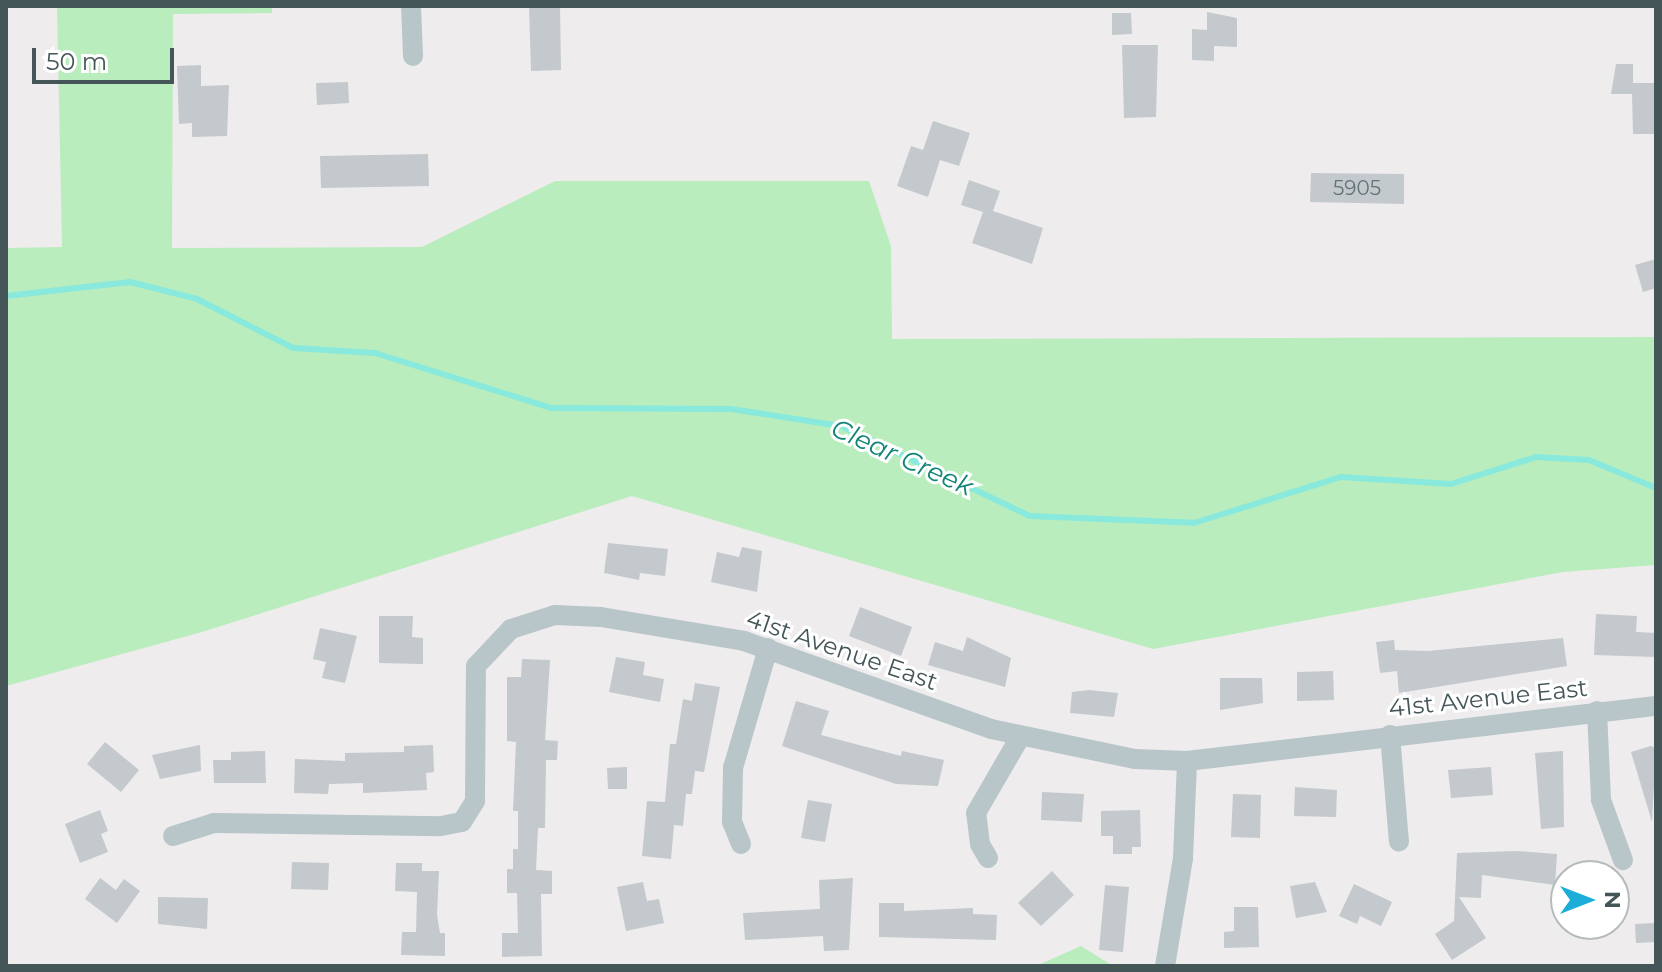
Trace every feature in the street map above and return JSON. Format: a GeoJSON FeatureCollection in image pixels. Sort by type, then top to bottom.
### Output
{"type":"FeatureCollection","features":[{"type":"Feature","properties":{"kind":"street"},"geometry":{"type":"LineString","coordinates":[[411,6],[413,56]]}},
{"type":"Feature","properties":{"kind":"street","name":"41st Avenue East"},"geometry":{"type":"LineString","coordinates":[[173,836],[214,823],[441,826],[462,822],[475,801],[476,666],[501,635],[527,621],[601,617],[768,648],[1020,737],[1112,756],[1187,761],[1656,706]]}},
{"type":"Feature","properties":{"kind":"street"},"geometry":{"type":"LineString","coordinates":[[741,844],[732,822],[733,768],[768,648]]}},
{"type":"Feature","properties":{"kind":"street"},"geometry":{"type":"LineString","coordinates":[[1597,711],[1601,800],[1623,860]]}},
{"type":"Feature","properties":{"kind":"street"},"geometry":{"type":"LineString","coordinates":[[1390,735],[1399,842]]}},
{"type":"Feature","properties":{"kind":"street"},"geometry":{"type":"LineString","coordinates":[[988,858],[980,844],[976,813],[1020,737]]}},
{"type":"Feature","properties":{"kind":"street"},"geometry":{"type":"LineString","coordinates":[[1165,966],[1183,858],[1187,761]]}},
{"type":"Feature","properties":{"kind":"green space"},"geometry":{"type":"Polygon","coordinates":[[[57,6],[272,6],[272,13],[173,14],[172,248],[422,247],[555,181],[869,181],[891,246],[892,339],[1656,337],[1656,565],[1563,572],[1153,649],[632,496],[202,632],[6,686],[6,248],[62,247],[57,6]]]}},
{"type":"Feature","properties":{"kind":"green space"},"geometry":{"type":"Polygon","coordinates":[[[1081,946],[1113,966],[1036,966],[1081,946]]]}},
{"type":"Feature","properties":{"kind":"building"},"geometry":{"type":"Polygon","coordinates":[[[529,6],[560,6],[561,70],[531,71],[529,6]]]}},
{"type":"Feature","properties":{"kind":"building"},"geometry":{"type":"Polygon","coordinates":[[[1207,12],[1237,18],[1237,47],[1214,46],[1214,61],[1192,60],[1192,29],[1207,30],[1207,12]]]}},
{"type":"Feature","properties":{"kind":"building"},"geometry":{"type":"Polygon","coordinates":[[[1112,13],[1131,13],[1132,34],[1112,35],[1112,13]]]}},
{"type":"Feature","properties":{"kind":"building"},"geometry":{"type":"Polygon","coordinates":[[[1122,45],[1158,45],[1156,117],[1124,118],[1122,45]]]}},
{"type":"Feature","properties":{"kind":"building"},"geometry":{"type":"Polygon","coordinates":[[[1616,64],[1633,64],[1633,83],[1656,83],[1656,134],[1633,134],[1632,94],[1611,94],[1616,64]]]}},
{"type":"Feature","properties":{"kind":"building"},"geometry":{"type":"Polygon","coordinates":[[[201,65],[201,86],[229,85],[227,136],[192,137],[192,123],[179,124],[177,66],[201,65]]]}},
{"type":"Feature","properties":{"kind":"building"},"geometry":{"type":"Polygon","coordinates":[[[348,82],[349,103],[317,105],[316,83],[348,82]]]}},
{"type":"Feature","properties":{"kind":"building"},"geometry":{"type":"Polygon","coordinates":[[[933,121],[970,133],[959,166],[940,160],[928,197],[897,186],[911,146],[923,150],[933,121]]]}},
{"type":"Feature","properties":{"kind":"building"},"geometry":{"type":"Polygon","coordinates":[[[428,154],[429,186],[321,188],[320,156],[428,154]]]}},
{"type":"Feature","properties":{"kind":"building"},"geometry":{"type":"Polygon","coordinates":[[[1311,173],[1404,174],[1404,204],[1310,202],[1311,173]]]}},
{"type":"Feature","properties":{"kind":"building"},"geometry":{"type":"Polygon","coordinates":[[[969,180],[1000,191],[993,211],[1043,228],[1032,264],[972,243],[983,212],[961,205],[969,180]]]}},
{"type":"Feature","properties":{"kind":"building"},"geometry":{"type":"Polygon","coordinates":[[[1656,259],[1656,288],[1643,292],[1635,265],[1656,259]]]}},
{"type":"Feature","properties":{"kind":"building"},"geometry":{"type":"Polygon","coordinates":[[[608,543],[668,549],[665,576],[640,573],[639,580],[604,573],[608,543]]]}},
{"type":"Feature","properties":{"kind":"building"},"geometry":{"type":"Polygon","coordinates":[[[742,547],[762,551],[757,592],[711,582],[717,552],[739,557],[742,547]]]}},
{"type":"Feature","properties":{"kind":"building"},"geometry":{"type":"Polygon","coordinates":[[[860,607],[912,627],[901,656],[849,636],[860,607]]]}},
{"type":"Feature","properties":{"kind":"building"},"geometry":{"type":"Polygon","coordinates":[[[1596,614],[1637,616],[1636,632],[1656,633],[1656,657],[1594,655],[1596,614]]]}},
{"type":"Feature","properties":{"kind":"building"},"geometry":{"type":"Polygon","coordinates":[[[379,616],[413,616],[412,637],[423,638],[423,664],[379,663],[379,616]]]}},
{"type":"Feature","properties":{"kind":"building"},"geometry":{"type":"Polygon","coordinates":[[[320,628],[357,636],[345,683],[322,678],[326,662],[313,659],[320,628]]]}},
{"type":"Feature","properties":{"kind":"building"},"geometry":{"type":"Polygon","coordinates":[[[967,637],[1011,658],[1005,687],[928,665],[935,642],[963,651],[967,637]]]}},
{"type":"Feature","properties":{"kind":"building"},"geometry":{"type":"Polygon","coordinates":[[[1563,638],[1567,666],[1399,693],[1397,671],[1380,673],[1376,642],[1394,640],[1395,650],[1428,651],[1563,638]]]}},
{"type":"Feature","properties":{"kind":"building"},"geometry":{"type":"Polygon","coordinates":[[[616,657],[645,662],[643,675],[664,679],[660,702],[609,692],[616,657]]]}},
{"type":"Feature","properties":{"kind":"building"},"geometry":{"type":"Polygon","coordinates":[[[522,659],[550,660],[545,740],[558,741],[557,760],[546,760],[545,828],[538,828],[536,870],[552,871],[552,894],[541,894],[542,956],[502,957],[502,933],[518,933],[517,893],[507,893],[507,869],[513,869],[513,849],[518,849],[518,811],[513,811],[516,742],[507,741],[507,677],[521,677],[522,659]]]}},
{"type":"Feature","properties":{"kind":"building"},"geometry":{"type":"Polygon","coordinates":[[[1333,671],[1334,700],[1297,701],[1297,672],[1333,671]]]}},
{"type":"Feature","properties":{"kind":"building"},"geometry":{"type":"Polygon","coordinates":[[[1220,678],[1262,678],[1263,703],[1220,710],[1220,678]]]}},
{"type":"Feature","properties":{"kind":"building"},"geometry":{"type":"Polygon","coordinates":[[[695,683],[720,687],[704,772],[695,771],[692,794],[686,794],[683,826],[674,825],[671,859],[642,856],[647,801],[665,802],[670,744],[676,744],[683,699],[692,701],[695,683]]]}},
{"type":"Feature","properties":{"kind":"building"},"geometry":{"type":"Polygon","coordinates":[[[1072,692],[1118,693],[1114,717],[1070,713],[1072,692]]]}},
{"type":"Feature","properties":{"kind":"building"},"geometry":{"type":"Polygon","coordinates":[[[796,701],[829,711],[821,735],[901,756],[902,751],[944,760],[938,786],[896,784],[782,746],[796,701]]]}},
{"type":"Feature","properties":{"kind":"building"},"geometry":{"type":"Polygon","coordinates":[[[105,742],[139,770],[121,792],[87,764],[105,742]]]}},
{"type":"Feature","properties":{"kind":"building"},"geometry":{"type":"Polygon","coordinates":[[[200,745],[201,771],[160,779],[152,755],[200,745]]]}},
{"type":"Feature","properties":{"kind":"building"},"geometry":{"type":"Polygon","coordinates":[[[433,745],[434,772],[426,773],[427,790],[363,793],[363,783],[329,784],[328,794],[294,793],[295,759],[345,761],[345,753],[404,752],[404,746],[433,745]]]}},
{"type":"Feature","properties":{"kind":"building"},"geometry":{"type":"Polygon","coordinates":[[[1651,746],[1656,748],[1652,822],[1631,752],[1651,746]]]}},
{"type":"Feature","properties":{"kind":"building"},"geometry":{"type":"Polygon","coordinates":[[[265,751],[266,783],[214,783],[213,760],[231,760],[231,752],[265,751]]]}},
{"type":"Feature","properties":{"kind":"building"},"geometry":{"type":"Polygon","coordinates":[[[1563,751],[1564,827],[1541,829],[1535,753],[1563,751]]]}},
{"type":"Feature","properties":{"kind":"building"},"geometry":{"type":"Polygon","coordinates":[[[627,767],[627,789],[608,789],[607,768],[627,767]]]}},
{"type":"Feature","properties":{"kind":"building"},"geometry":{"type":"Polygon","coordinates":[[[1491,767],[1493,795],[1451,798],[1448,770],[1491,767]]]}},
{"type":"Feature","properties":{"kind":"building"},"geometry":{"type":"Polygon","coordinates":[[[1295,787],[1337,790],[1336,817],[1294,816],[1295,787]]]}},
{"type":"Feature","properties":{"kind":"building"},"geometry":{"type":"Polygon","coordinates":[[[1042,792],[1084,794],[1082,822],[1041,820],[1042,792]]]}},
{"type":"Feature","properties":{"kind":"building"},"geometry":{"type":"Polygon","coordinates":[[[1233,794],[1261,795],[1260,838],[1231,837],[1233,794]]]}},
{"type":"Feature","properties":{"kind":"building"},"geometry":{"type":"Polygon","coordinates":[[[808,800],[832,804],[825,842],[801,838],[808,800]]]}},
{"type":"Feature","properties":{"kind":"building"},"geometry":{"type":"Polygon","coordinates":[[[100,810],[108,831],[101,834],[108,852],[80,863],[65,824],[100,810]]]}},
{"type":"Feature","properties":{"kind":"building"},"geometry":{"type":"Polygon","coordinates":[[[1140,810],[1141,847],[1132,847],[1132,854],[1113,854],[1113,836],[1101,836],[1101,811],[1140,810]]]}},
{"type":"Feature","properties":{"kind":"building"},"geometry":{"type":"Polygon","coordinates":[[[1517,851],[1557,854],[1557,860],[1550,860],[1550,884],[1482,875],[1481,898],[1459,897],[1486,938],[1452,960],[1435,934],[1454,921],[1457,853],[1517,851]]]}},
{"type":"Feature","properties":{"kind":"building"},"geometry":{"type":"Polygon","coordinates":[[[292,862],[329,863],[328,890],[291,889],[292,862]]]}},
{"type":"Feature","properties":{"kind":"building"},"geometry":{"type":"Polygon","coordinates":[[[396,863],[422,863],[422,871],[439,871],[437,915],[440,933],[445,933],[445,956],[401,955],[402,932],[416,932],[417,892],[395,891],[396,863]]]}},
{"type":"Feature","properties":{"kind":"building"},"geometry":{"type":"Polygon","coordinates":[[[1052,871],[1074,895],[1041,926],[1018,903],[1052,871]]]}},
{"type":"Feature","properties":{"kind":"building"},"geometry":{"type":"Polygon","coordinates":[[[100,878],[116,890],[124,879],[140,891],[117,923],[85,899],[100,878]]]}},
{"type":"Feature","properties":{"kind":"building"},"geometry":{"type":"Polygon","coordinates":[[[853,878],[849,950],[824,951],[823,936],[745,940],[743,913],[820,909],[819,880],[853,878]]]}},
{"type":"Feature","properties":{"kind":"building"},"geometry":{"type":"Polygon","coordinates":[[[643,882],[647,901],[659,899],[664,923],[626,931],[617,887],[643,882]]]}},
{"type":"Feature","properties":{"kind":"building"},"geometry":{"type":"Polygon","coordinates":[[[1315,882],[1327,912],[1296,918],[1290,886],[1315,882]]]}},
{"type":"Feature","properties":{"kind":"building"},"geometry":{"type":"Polygon","coordinates":[[[1354,884],[1392,902],[1381,926],[1360,916],[1357,924],[1339,916],[1354,884]]]}},
{"type":"Feature","properties":{"kind":"building"},"geometry":{"type":"Polygon","coordinates":[[[1105,885],[1129,887],[1123,952],[1099,950],[1105,885]]]}},
{"type":"Feature","properties":{"kind":"building"},"geometry":{"type":"Polygon","coordinates":[[[158,897],[208,898],[207,929],[158,924],[158,897]]]}},
{"type":"Feature","properties":{"kind":"building"},"geometry":{"type":"Polygon","coordinates":[[[879,903],[904,903],[904,911],[973,908],[973,914],[997,915],[996,940],[879,937],[879,903]]]}},
{"type":"Feature","properties":{"kind":"building"},"geometry":{"type":"Polygon","coordinates":[[[1234,907],[1258,907],[1259,947],[1224,948],[1224,932],[1234,931],[1234,907]]]}},
{"type":"Feature","properties":{"kind":"building"},"geometry":{"type":"Polygon","coordinates":[[[1656,923],[1656,942],[1636,943],[1635,924],[1656,923]]]}},
{"type":"Feature","properties":{"kind":"waterway","name":"Clear Creek"},"geometry":{"type":"LineString","coordinates":[[6,296],[130,282],[197,299],[293,348],[375,353],[552,408],[731,409],[841,426],[1030,516],[1194,523],[1341,477],[1451,484],[1536,457],[1589,460],[1656,488]]}}]}
